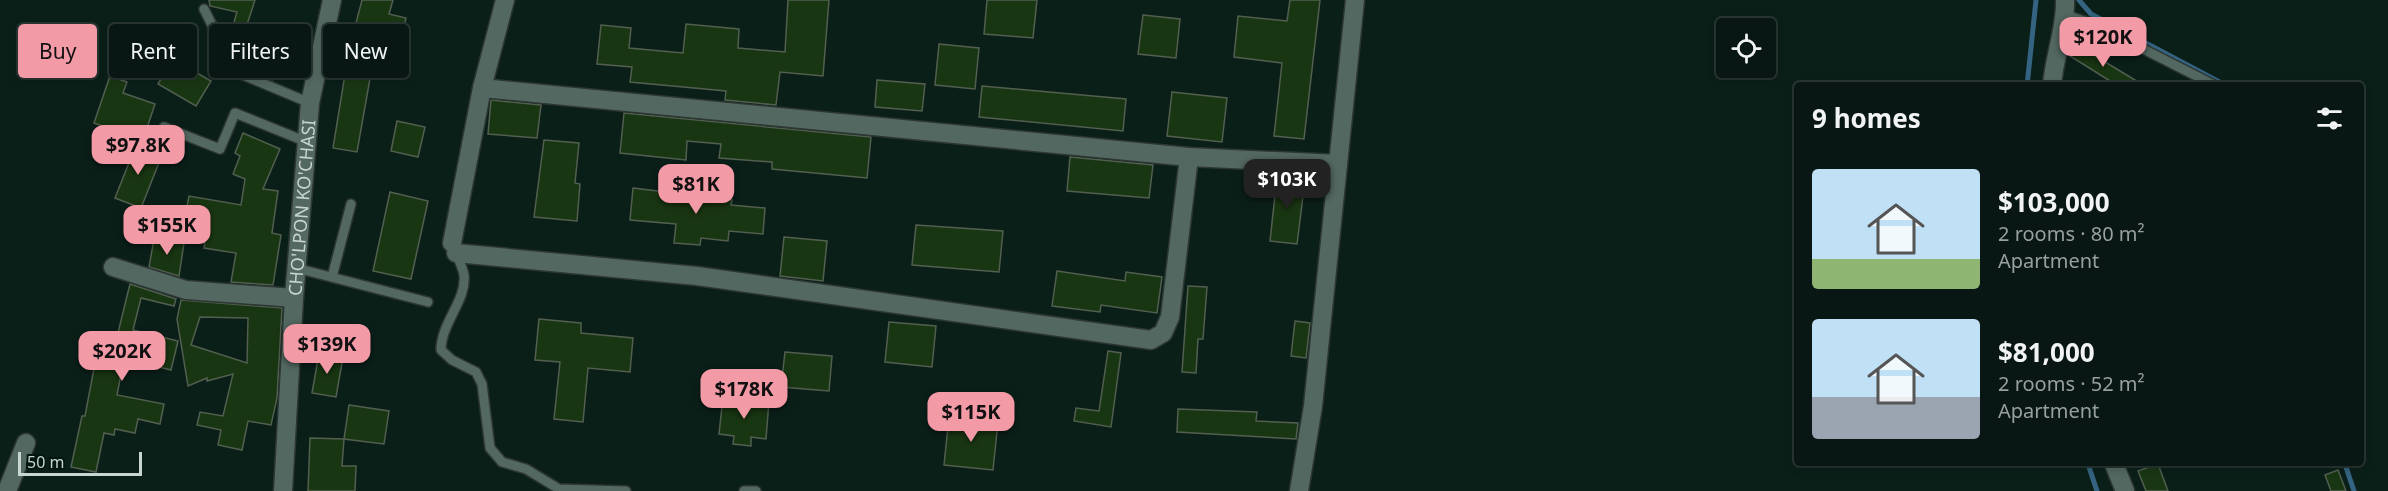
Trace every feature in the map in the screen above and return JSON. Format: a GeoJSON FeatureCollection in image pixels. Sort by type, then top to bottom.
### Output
{"type":"FeatureCollection","features":[{"type":"Feature","properties":{"kind":"street","name":"CHO'LPON KO'CHASI"},"geometry":{"type":"LineString","coordinates":[[283,491],[296,268],[310,103],[332,0]]}},
{"type":"Feature","properties":{"kind":"street"},"geometry":{"type":"LineString","coordinates":[[505,0],[483,88],[454,248],[697,276],[1151,340],[1163,333],[1170,317],[1189,157]]}},
{"type":"Feature","properties":{"kind":"street"},"geometry":{"type":"LineString","coordinates":[[1299,491],[1313,406],[1354,0]]}},
{"type":"Feature","properties":{"kind":"street"},"geometry":{"type":"LineString","coordinates":[[2052,82],[2054,57],[2065,8]]}},
{"type":"Feature","properties":{"kind":"street"},"geometry":{"type":"LineString","coordinates":[[483,88],[1189,157],[1338,164]]}},
{"type":"Feature","properties":{"kind":"street"},"geometry":{"type":"LineString","coordinates":[[113,267],[186,290],[294,298]]}},
{"type":"Feature","properties":{"kind":"street"},"geometry":{"type":"LineString","coordinates":[[7,491],[26,443]]}},
{"type":"Feature","properties":{"kind":"street"},"geometry":{"type":"LineString","coordinates":[[2115,466],[2125,491]]}},
{"type":"Feature","properties":{"kind":"lane"},"geometry":{"type":"LineString","coordinates":[[2065,8],[2208,82]]}},
{"type":"Feature","properties":{"kind":"lane"},"geometry":{"type":"LineString","coordinates":[[204,9],[215,30],[226,62],[243,75],[310,103]]}},
{"type":"Feature","properties":{"kind":"lane"},"geometry":{"type":"LineString","coordinates":[[164,127],[220,149],[235,113],[307,142]]}},
{"type":"Feature","properties":{"kind":"lane"},"geometry":{"type":"LineString","coordinates":[[332,277],[351,204]]}},
{"type":"Feature","properties":{"kind":"lane"},"geometry":{"type":"LineString","coordinates":[[454,248],[465,275],[458,303],[441,334],[441,350],[452,360],[476,372],[482,384],[490,448],[502,462],[526,469],[560,489],[626,491]]}},
{"type":"Feature","properties":{"kind":"lane"},"geometry":{"type":"LineString","coordinates":[[296,268],[428,302]]}},
{"type":"Feature","properties":{"kind":"lane"},"geometry":{"type":"LineString","coordinates":[[744,491],[756,491]]}},
{"type":"Feature","properties":{"kind":"building"},"geometry":{"type":"Polygon","coordinates":[[[209,0],[255,0],[247,24],[234,24],[237,12],[210,6],[209,0]]]}},
{"type":"Feature","properties":{"kind":"building"},"geometry":{"type":"Polygon","coordinates":[[[362,0],[393,0],[389,14],[406,18],[404,24],[356,24],[362,0]]]}},
{"type":"Feature","properties":{"kind":"building"},"geometry":{"type":"Polygon","coordinates":[[[788,0],[829,0],[823,76],[780,72],[776,105],[725,100],[726,91],[630,82],[632,67],[597,64],[601,25],[631,28],[629,48],[683,53],[686,24],[739,29],[738,48],[785,52],[788,0]]]}},
{"type":"Feature","properties":{"kind":"building"},"geometry":{"type":"Polygon","coordinates":[[[987,0],[1037,0],[1033,38],[984,34],[987,0]]]}},
{"type":"Feature","properties":{"kind":"building"},"geometry":{"type":"Polygon","coordinates":[[[1290,0],[1320,0],[1304,139],[1274,136],[1282,63],[1234,57],[1238,16],[1287,21],[1290,0]]]}},
{"type":"Feature","properties":{"kind":"building"},"geometry":{"type":"Polygon","coordinates":[[[1143,15],[1180,19],[1176,58],[1138,54],[1143,15]]]}},
{"type":"Feature","properties":{"kind":"building"},"geometry":{"type":"Polygon","coordinates":[[[939,44],[979,48],[975,89],[935,85],[939,44]]]}},
{"type":"Feature","properties":{"kind":"building"},"geometry":{"type":"Polygon","coordinates":[[[2077,45],[2138,82],[2112,82],[2070,56],[2077,45]]]}},
{"type":"Feature","properties":{"kind":"building"},"geometry":{"type":"Polygon","coordinates":[[[197,73],[211,81],[196,106],[158,84],[162,78],[197,78],[197,73]]]}},
{"type":"Feature","properties":{"kind":"building"},"geometry":{"type":"Polygon","coordinates":[[[109,78],[127,82],[123,93],[155,104],[143,140],[94,123],[109,78]]]}},
{"type":"Feature","properties":{"kind":"building"},"geometry":{"type":"Polygon","coordinates":[[[344,78],[370,78],[357,152],[333,148],[344,78]]]}},
{"type":"Feature","properties":{"kind":"building"},"geometry":{"type":"Polygon","coordinates":[[[877,80],[925,84],[922,111],[875,107],[877,80]]]}},
{"type":"Feature","properties":{"kind":"building"},"geometry":{"type":"Polygon","coordinates":[[[982,86],[1126,99],[1123,131],[979,117],[982,86]]]}},
{"type":"Feature","properties":{"kind":"building"},"geometry":{"type":"Polygon","coordinates":[[[1172,92],[1227,98],[1222,142],[1167,136],[1172,92]]]}},
{"type":"Feature","properties":{"kind":"building"},"geometry":{"type":"Polygon","coordinates":[[[491,100],[541,105],[537,138],[488,134],[491,100]]]}},
{"type":"Feature","properties":{"kind":"building"},"geometry":{"type":"Polygon","coordinates":[[[624,113],[871,137],[867,178],[772,169],[772,162],[719,158],[721,144],[687,141],[686,160],[620,153],[624,113]]]}},
{"type":"Feature","properties":{"kind":"building"},"geometry":{"type":"Polygon","coordinates":[[[397,121],[425,127],[418,157],[391,151],[397,121]]]}},
{"type":"Feature","properties":{"kind":"building"},"geometry":{"type":"Polygon","coordinates":[[[243,133],[280,149],[263,189],[278,191],[272,233],[281,235],[273,285],[231,282],[236,253],[204,248],[208,221],[185,217],[189,196],[241,205],[245,179],[233,174],[240,156],[235,153],[243,133]]]}},
{"type":"Feature","properties":{"kind":"building"},"geometry":{"type":"Polygon","coordinates":[[[544,140],[579,143],[575,183],[580,184],[577,221],[534,217],[544,140]]]}},
{"type":"Feature","properties":{"kind":"building"},"geometry":{"type":"Polygon","coordinates":[[[136,145],[162,155],[141,208],[115,198],[136,145]]]}},
{"type":"Feature","properties":{"kind":"building"},"geometry":{"type":"Polygon","coordinates":[[[1070,157],[1153,165],[1149,198],[1067,191],[1070,157]]]}},
{"type":"Feature","properties":{"kind":"building"},"geometry":{"type":"Polygon","coordinates":[[[1277,177],[1305,180],[1297,244],[1270,241],[1277,177]]]}},
{"type":"Feature","properties":{"kind":"building"},"geometry":{"type":"Polygon","coordinates":[[[633,188],[732,200],[731,205],[765,208],[763,234],[729,231],[728,241],[701,238],[700,245],[674,243],[676,224],[630,220],[633,188]]]}},
{"type":"Feature","properties":{"kind":"building"},"geometry":{"type":"Polygon","coordinates":[[[390,192],[428,201],[411,279],[373,271],[390,192]]]}},
{"type":"Feature","properties":{"kind":"building"},"geometry":{"type":"Polygon","coordinates":[[[916,225],[1003,231],[999,272],[912,265],[916,225]]]}},
{"type":"Feature","properties":{"kind":"building"},"geometry":{"type":"Polygon","coordinates":[[[784,237],[827,241],[823,281],[780,276],[784,237]]]}},
{"type":"Feature","properties":{"kind":"building"},"geometry":{"type":"Polygon","coordinates":[[[154,239],[184,243],[179,276],[149,267],[154,239]]]}},
{"type":"Feature","properties":{"kind":"building"},"geometry":{"type":"Polygon","coordinates":[[[1057,271],[1125,281],[1126,272],[1162,277],[1157,313],[1101,305],[1100,312],[1052,306],[1057,271]]]}},
{"type":"Feature","properties":{"kind":"building"},"geometry":{"type":"Polygon","coordinates":[[[130,284],[176,299],[174,306],[141,298],[133,330],[178,341],[171,370],[124,358],[117,395],[164,404],[160,424],[138,419],[135,433],[115,429],[114,435],[104,433],[96,472],[71,467],[82,416],[85,416],[98,347],[114,349],[130,284]]]}},
{"type":"Feature","properties":{"kind":"building"},"geometry":{"type":"Polygon","coordinates":[[[1188,286],[1207,287],[1203,339],[1198,339],[1196,373],[1182,372],[1188,286]]]}},
{"type":"Feature","properties":{"kind":"building"},"geometry":{"type":"Polygon","coordinates":[[[181,300],[282,308],[277,398],[271,425],[248,421],[242,450],[218,445],[221,430],[197,425],[200,412],[223,416],[233,374],[207,381],[207,378],[188,386],[177,319],[181,300]],[[200,317],[191,345],[247,363],[248,318],[200,317]]]}},
{"type":"Feature","properties":{"kind":"building"},"geometry":{"type":"Polygon","coordinates":[[[539,319],[581,323],[581,333],[633,338],[630,372],[588,368],[583,422],[554,419],[560,362],[535,360],[539,319]]]}},
{"type":"Feature","properties":{"kind":"building"},"geometry":{"type":"Polygon","coordinates":[[[1295,321],[1310,323],[1306,358],[1291,356],[1295,321]]]}},
{"type":"Feature","properties":{"kind":"building"},"geometry":{"type":"Polygon","coordinates":[[[889,322],[936,326],[932,367],[885,362],[889,322]]]}},
{"type":"Feature","properties":{"kind":"building"},"geometry":{"type":"Polygon","coordinates":[[[1108,351],[1121,353],[1111,427],[1074,421],[1076,408],[1099,411],[1108,351]]]}},
{"type":"Feature","properties":{"kind":"building"},"geometry":{"type":"Polygon","coordinates":[[[785,352],[832,356],[829,391],[781,387],[785,352]]]}},
{"type":"Feature","properties":{"kind":"building"},"geometry":{"type":"Polygon","coordinates":[[[319,353],[343,357],[336,397],[312,393],[319,353]]]}},
{"type":"Feature","properties":{"kind":"building"},"geometry":{"type":"Polygon","coordinates":[[[723,397],[769,401],[766,439],[751,437],[751,446],[733,444],[734,436],[719,434],[723,397]]]}},
{"type":"Feature","properties":{"kind":"building"},"geometry":{"type":"Polygon","coordinates":[[[349,405],[389,411],[384,444],[344,439],[349,405]]]}},
{"type":"Feature","properties":{"kind":"building"},"geometry":{"type":"Polygon","coordinates":[[[1178,409],[1257,412],[1256,421],[1298,423],[1296,439],[1177,432],[1178,409]]]}},
{"type":"Feature","properties":{"kind":"building"},"geometry":{"type":"Polygon","coordinates":[[[949,417],[998,422],[993,470],[944,465],[949,417]]]}},
{"type":"Feature","properties":{"kind":"building"},"geometry":{"type":"Polygon","coordinates":[[[310,438],[344,439],[342,466],[356,466],[355,491],[308,491],[310,438]]]}},
{"type":"Feature","properties":{"kind":"building"},"geometry":{"type":"Polygon","coordinates":[[[2159,466],[2168,491],[2146,491],[2138,471],[2159,466]]]}},
{"type":"Feature","properties":{"kind":"building"},"geometry":{"type":"Polygon","coordinates":[[[2338,470],[2346,491],[2331,491],[2325,475],[2338,470]]]}},
{"type":"Feature","properties":{"kind":"waterway"},"geometry":{"type":"LineString","coordinates":[[2027,82],[2036,0]]}},
{"type":"Feature","properties":{"kind":"waterway"},"geometry":{"type":"LineString","coordinates":[[2079,0],[2091,14],[2219,82]]}},
{"type":"Feature","properties":{"kind":"waterway"},"geometry":{"type":"LineString","coordinates":[[2089,466],[2097,491]]}},
{"type":"Feature","properties":{"kind":"waterway"},"geometry":{"type":"LineString","coordinates":[[2346,466],[2354,491]]}}]}
